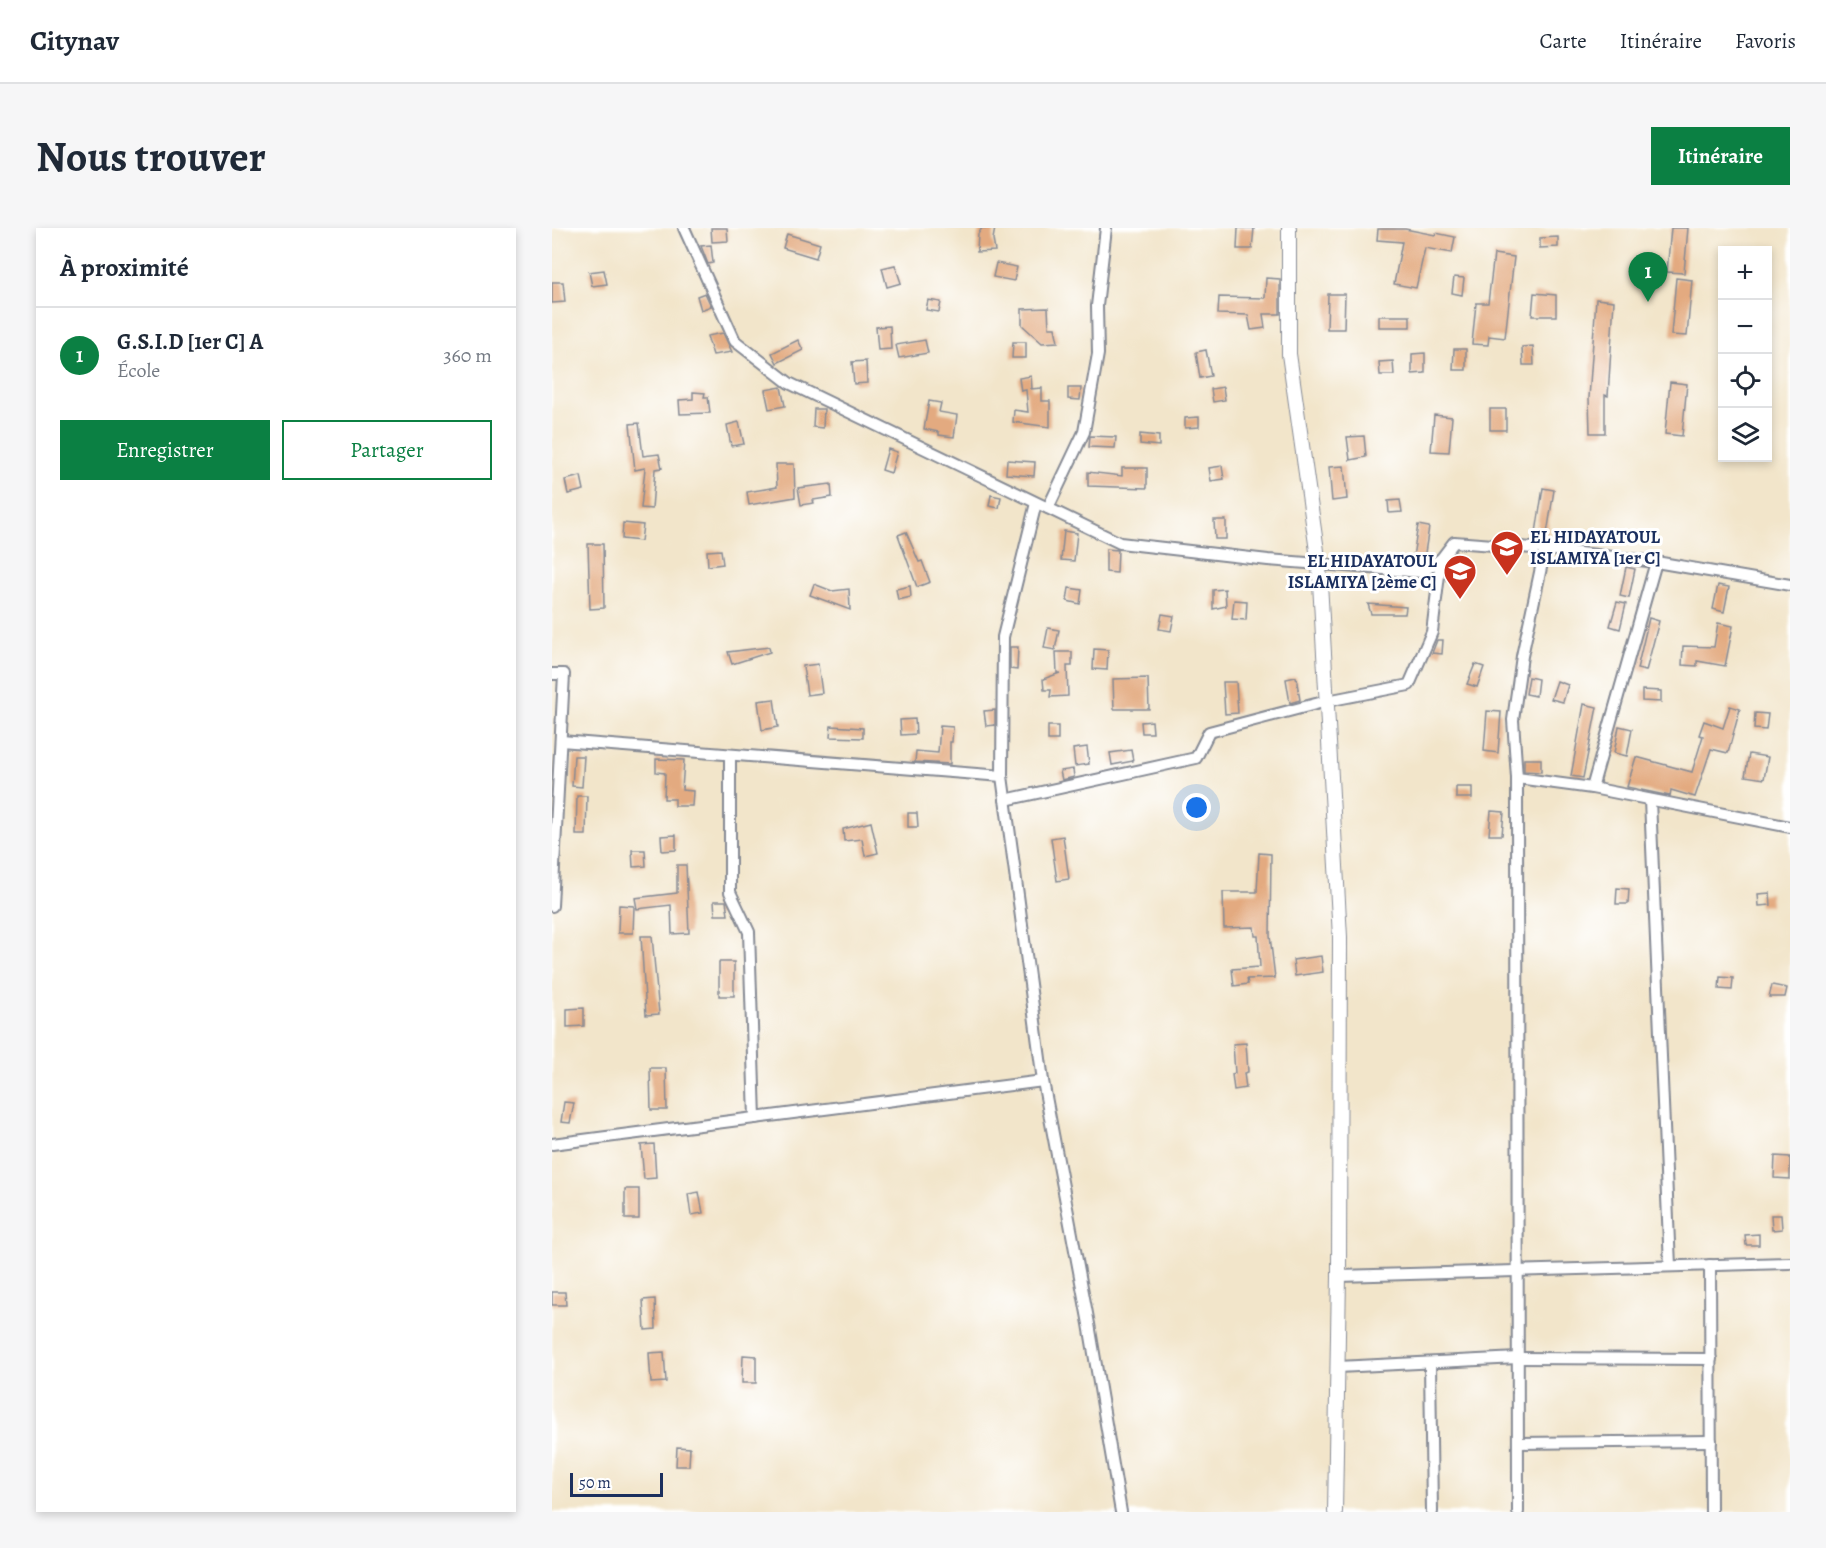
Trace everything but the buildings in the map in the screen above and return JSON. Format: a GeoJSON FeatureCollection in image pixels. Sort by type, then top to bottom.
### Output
{"type":"FeatureCollection","features":[{"type":"Feature","properties":{"kind":"street"},"geometry":{"type":"LineString","coordinates":[[684,228],[735,341],[789,383],[1120,543],[1319,565],[1422,572],[1441,558],[1454,542],[1545,549],[1656,562],[1790,585]]}},
{"type":"Feature","properties":{"kind":"street"},"geometry":{"type":"LineString","coordinates":[[1048,508],[1084,432],[1098,354],[1097,306],[1106,228]]}},
{"type":"Feature","properties":{"kind":"street"},"geometry":{"type":"LineString","coordinates":[[1289,228],[1289,354],[1319,565],[1340,937],[1339,1276],[1335,1512]]}},
{"type":"Feature","properties":{"kind":"street"},"geometry":{"type":"LineString","coordinates":[[1036,503],[1003,637],[1002,776],[1043,1081],[1089,1324],[1121,1512]]}},
{"type":"Feature","properties":{"kind":"street"},"geometry":{"type":"LineString","coordinates":[[1518,1512],[1517,778],[1513,720],[1522,656],[1545,549]]}},
{"type":"Feature","properties":{"kind":"street"},"geometry":{"type":"LineString","coordinates":[[1005,800],[1196,758],[1209,732],[1327,701],[1409,685],[1432,632],[1441,558]]}},
{"type":"Feature","properties":{"kind":"street"},"geometry":{"type":"LineString","coordinates":[[1592,788],[1656,562]]}},
{"type":"Feature","properties":{"kind":"street"},"geometry":{"type":"LineString","coordinates":[[552,674],[564,674],[552,906]]}},
{"type":"Feature","properties":{"kind":"street"},"geometry":{"type":"LineString","coordinates":[[561,741],[1002,776]]}},
{"type":"Feature","properties":{"kind":"street"},"geometry":{"type":"LineString","coordinates":[[730,754],[730,891],[749,932],[755,1118]]}},
{"type":"Feature","properties":{"kind":"street"},"geometry":{"type":"LineString","coordinates":[[1517,778],[1592,788],[1790,827]]}},
{"type":"Feature","properties":{"kind":"street"},"geometry":{"type":"LineString","coordinates":[[1650,800],[1670,1266]]}},
{"type":"Feature","properties":{"kind":"street"},"geometry":{"type":"LineString","coordinates":[[552,1144],[1043,1081]]}},
{"type":"Feature","properties":{"kind":"street"},"geometry":{"type":"LineString","coordinates":[[1339,1276],[1790,1263]]}},
{"type":"Feature","properties":{"kind":"street"},"geometry":{"type":"LineString","coordinates":[[1710,1265],[1711,1512]]}},
{"type":"Feature","properties":{"kind":"street"},"geometry":{"type":"LineString","coordinates":[[1338,1367],[1518,1358],[1711,1359]]}},
{"type":"Feature","properties":{"kind":"street"},"geometry":{"type":"LineString","coordinates":[[1430,1363],[1432,1512]]}},
{"type":"Feature","properties":{"kind":"street"},"geometry":{"type":"LineString","coordinates":[[1518,1443],[1711,1441]]}},
{"type":"Feature","properties":{"kind":"place","name":"G.S.I.D [1er C] A"},"geometry":{"type":"Point","coordinates":[1648,302]}},
{"type":"Feature","properties":{"kind":"place","name":"EL HIDAYATOUL ISLAMIYA [1er C]"},"geometry":{"type":"Point","coordinates":[1507,576]}},
{"type":"Feature","properties":{"kind":"place","name":"EL HIDAYATOUL ISLAMIYA [2ème C]"},"geometry":{"type":"Point","coordinates":[1460,600]}}]}
